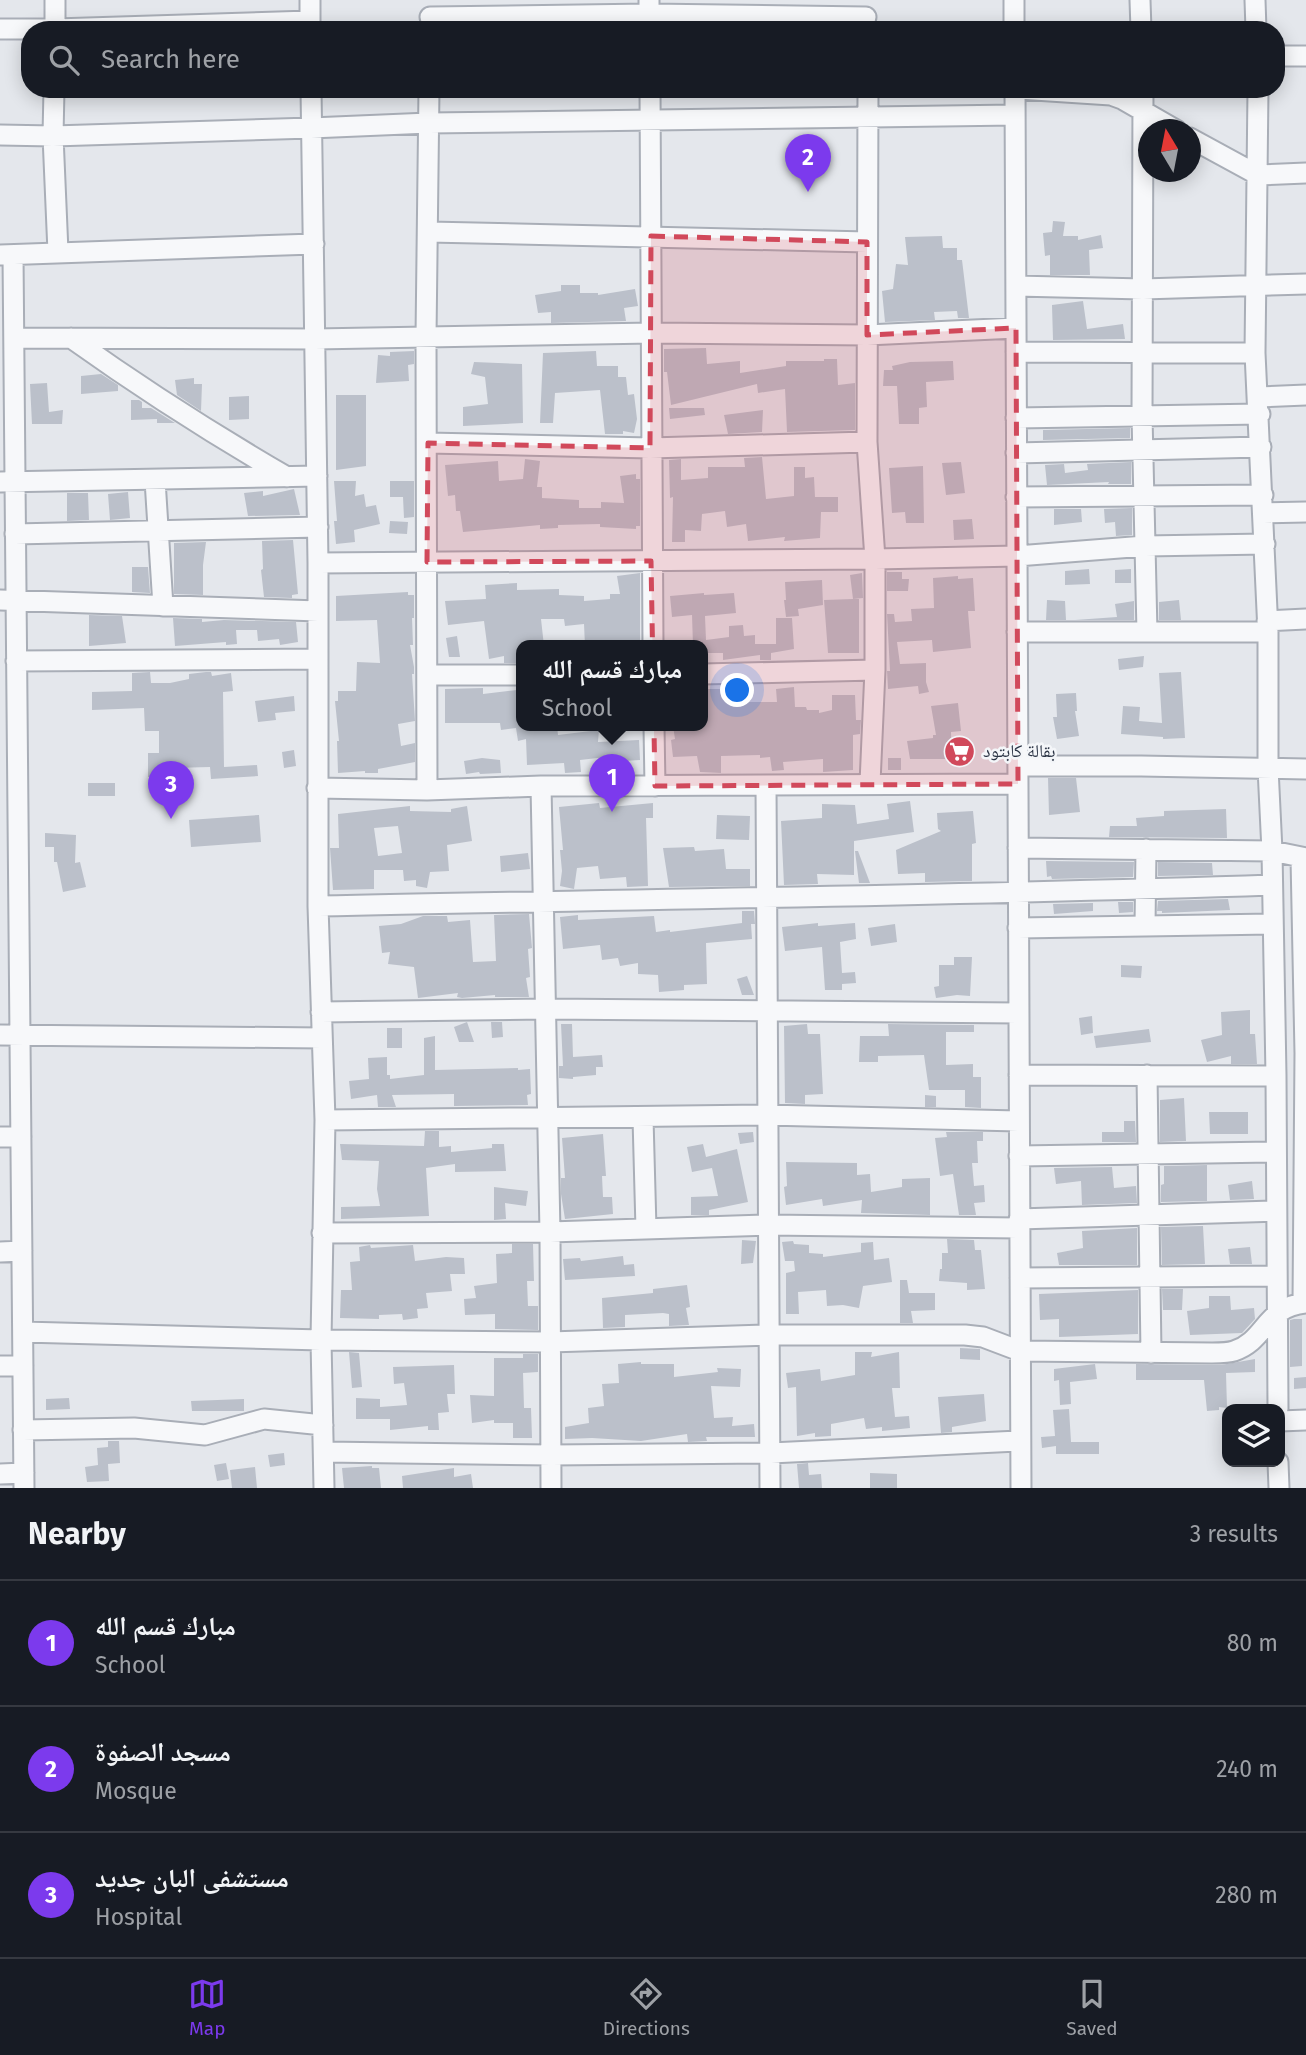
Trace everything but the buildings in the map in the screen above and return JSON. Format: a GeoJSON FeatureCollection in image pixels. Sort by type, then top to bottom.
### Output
{"type":"FeatureCollection","features":[{"type":"Feature","properties":{"kind":"street"},"geometry":{"type":"LineString","coordinates":[[55,0],[55,21]]}},
{"type":"Feature","properties":{"kind":"street"},"geometry":{"type":"LineString","coordinates":[[310,0],[310,21]]}},
{"type":"Feature","properties":{"kind":"street"},"geometry":{"type":"LineString","coordinates":[[1014,0],[1014,21]]}},
{"type":"Feature","properties":{"kind":"street"},"geometry":{"type":"LineString","coordinates":[[1140,0],[1141,21]]}},
{"type":"Feature","properties":{"kind":"street"},"geometry":{"type":"LineString","coordinates":[[1255,0],[1256,21]]}},
{"type":"Feature","properties":{"kind":"street"},"geometry":{"type":"LineString","coordinates":[[430,16],[866,16]]}},
{"type":"Feature","properties":{"kind":"street"},"geometry":{"type":"LineString","coordinates":[[0,29],[21,29]]}},
{"type":"Feature","properties":{"kind":"street"},"geometry":{"type":"LineString","coordinates":[[1285,56],[1306,56]]}},
{"type":"Feature","properties":{"kind":"street"},"geometry":{"type":"LineString","coordinates":[[54,98],[58,252]]}},
{"type":"Feature","properties":{"kind":"street"},"geometry":{"type":"LineString","coordinates":[[311,98],[318,527],[318,906],[325,1121],[321,1340],[324,1488]]}},
{"type":"Feature","properties":{"kind":"street"},"geometry":{"type":"LineString","coordinates":[[427,790],[429,676],[426,337],[429,98]]}},
{"type":"Feature","properties":{"kind":"street"},"geometry":{"type":"LineString","coordinates":[[650,98],[653,640]]}},
{"type":"Feature","properties":{"kind":"street"},"geometry":{"type":"LineString","coordinates":[[868,98],[867,442],[875,559],[875,670],[870,783]]}},
{"type":"Feature","properties":{"kind":"street"},"geometry":{"type":"LineString","coordinates":[[1016,98],[1021,1488]]}},
{"type":"Feature","properties":{"kind":"street"},"geometry":{"type":"LineString","coordinates":[[1119,98],[1156,119]]}},
{"type":"Feature","properties":{"kind":"street"},"geometry":{"type":"LineString","coordinates":[[1143,98],[1142,450],[1147,632]]}},
{"type":"Feature","properties":{"kind":"street"},"geometry":{"type":"LineString","coordinates":[[1258,98],[1255,353],[1268,627],[1268,768],[1276,1076],[1278,1404]]}},
{"type":"Feature","properties":{"kind":"street"},"geometry":{"type":"LineString","coordinates":[[0,135],[53,136],[429,122],[1015,115]]}},
{"type":"Feature","properties":{"kind":"street"},"geometry":{"type":"LineString","coordinates":[[1201,144],[1258,175],[1306,173]]}},
{"type":"Feature","properties":{"kind":"street"},"geometry":{"type":"LineString","coordinates":[[429,232],[867,242]]}},
{"type":"Feature","properties":{"kind":"street"},"geometry":{"type":"LineString","coordinates":[[0,1474],[24,1480],[21,1137],[10,1035],[8,708],[16,661],[8,601],[15,534],[8,482],[13,338],[6,255],[314,244]]}},
{"type":"Feature","properties":{"kind":"street"},"geometry":{"type":"LineString","coordinates":[[1016,286],[1143,289],[1306,284]]}},
{"type":"Feature","properties":{"kind":"street"},"geometry":{"type":"LineString","coordinates":[[13,338],[315,339],[652,333],[867,335],[1016,328]]}},
{"type":"Feature","properties":{"kind":"street"},"geometry":{"type":"LineString","coordinates":[[71,338],[144,390],[234,447],[288,477]]}},
{"type":"Feature","properties":{"kind":"street"},"geometry":{"type":"LineString","coordinates":[[1016,352],[1255,353]]}},
{"type":"Feature","properties":{"kind":"street"},"geometry":{"type":"LineString","coordinates":[[1016,418],[1142,416],[1259,405],[1306,395]]}},
{"type":"Feature","properties":{"kind":"street"},"geometry":{"type":"LineString","coordinates":[[428,443],[650,448],[867,442]]}},
{"type":"Feature","properties":{"kind":"street"},"geometry":{"type":"LineString","coordinates":[[1016,453],[1261,447]]}},
{"type":"Feature","properties":{"kind":"street"},"geometry":{"type":"LineString","coordinates":[[8,482],[317,476]]}},
{"type":"Feature","properties":{"kind":"street"},"geometry":{"type":"LineString","coordinates":[[155,480],[163,606]]}},
{"type":"Feature","properties":{"kind":"street"},"geometry":{"type":"LineString","coordinates":[[1016,498],[1143,496],[1263,504],[1306,512]]}},
{"type":"Feature","properties":{"kind":"street"},"geometry":{"type":"LineString","coordinates":[[15,534],[318,527]]}},
{"type":"Feature","properties":{"kind":"street"},"geometry":{"type":"LineString","coordinates":[[318,563],[875,559],[1017,556],[1145,546],[1265,544]]}},
{"type":"Feature","properties":{"kind":"street"},"geometry":{"type":"LineString","coordinates":[[8,601],[318,611]]}},
{"type":"Feature","properties":{"kind":"street"},"geometry":{"type":"LineString","coordinates":[[1017,632],[1147,632],[1268,627],[1306,619]]}},
{"type":"Feature","properties":{"kind":"street"},"geometry":{"type":"LineString","coordinates":[[16,661],[318,659]]}},
{"type":"Feature","properties":{"kind":"street"},"geometry":{"type":"LineString","coordinates":[[708,674],[875,670]]}},
{"type":"Feature","properties":{"kind":"street"},"geometry":{"type":"LineString","coordinates":[[429,676],[516,675]]}},
{"type":"Feature","properties":{"kind":"street"},"geometry":{"type":"LineString","coordinates":[[654,731],[655,786]]}},
{"type":"Feature","properties":{"kind":"street"},"geometry":{"type":"LineString","coordinates":[[317,788],[427,790],[541,786],[766,785],[870,783],[1018,775],[1306,769]]}},
{"type":"Feature","properties":{"kind":"street"},"geometry":{"type":"LineString","coordinates":[[766,785],[770,1488]]}},
{"type":"Feature","properties":{"kind":"street"},"geometry":{"type":"LineString","coordinates":[[541,786],[550,1231],[551,1488]]}},
{"type":"Feature","properties":{"kind":"street"},"geometry":{"type":"LineString","coordinates":[[23,1332],[321,1340],[550,1342],[768,1335],[974,1335],[1020,1351],[1231,1352],[1250,1342],[1277,1312],[1304,1303],[1304,858],[1272,851],[1018,848]]}},
{"type":"Feature","properties":{"kind":"street"},"geometry":{"type":"LineString","coordinates":[[1145,925],[1146,849]]}},
{"type":"Feature","properties":{"kind":"street"},"geometry":{"type":"LineString","coordinates":[[318,906],[767,896],[1018,894],[1272,885]]}},
{"type":"Feature","properties":{"kind":"street"},"geometry":{"type":"LineString","coordinates":[[1018,928],[1273,924]]}},
{"type":"Feature","properties":{"kind":"street"},"geometry":{"type":"LineString","coordinates":[[321,1012],[545,1009],[1018,1013]]}},
{"type":"Feature","properties":{"kind":"street"},"geometry":{"type":"LineString","coordinates":[[10,1035],[322,1038]]}},
{"type":"Feature","properties":{"kind":"street"},"geometry":{"type":"LineString","coordinates":[[1019,1075],[1276,1076]]}},
{"type":"Feature","properties":{"kind":"street"},"geometry":{"type":"LineString","coordinates":[[1147,1075],[1151,1353]]}},
{"type":"Feature","properties":{"kind":"street"},"geometry":{"type":"LineString","coordinates":[[325,1121],[766,1115],[1019,1121]]}},
{"type":"Feature","properties":{"kind":"street"},"geometry":{"type":"LineString","coordinates":[[643,1118],[646,1229]]}},
{"type":"Feature","properties":{"kind":"street"},"geometry":{"type":"LineString","coordinates":[[0,1137],[21,1137]]}},
{"type":"Feature","properties":{"kind":"street"},"geometry":{"type":"LineString","coordinates":[[1019,1156],[1276,1152]]}},
{"type":"Feature","properties":{"kind":"street"},"geometry":{"type":"LineString","coordinates":[[322,1233],[1019,1223],[1276,1211]]}},
{"type":"Feature","properties":{"kind":"street"},"geometry":{"type":"LineString","coordinates":[[0,1252],[22,1251]]}},
{"type":"Feature","properties":{"kind":"street"},"geometry":{"type":"LineString","coordinates":[[1020,1278],[1276,1276]]}},
{"type":"Feature","properties":{"kind":"street"},"geometry":{"type":"LineString","coordinates":[[0,1366],[23,1366]]}},
{"type":"Feature","properties":{"kind":"street"},"geometry":{"type":"LineString","coordinates":[[23,1430],[134,1428],[205,1435],[264,1419],[323,1425]]}},
{"type":"Feature","properties":{"kind":"street"},"geometry":{"type":"LineString","coordinates":[[1285,1421],[1306,1420]]}},
{"type":"Feature","properties":{"kind":"street"},"geometry":{"type":"LineString","coordinates":[[324,1452],[551,1455],[771,1452],[1020,1441]]}},
{"type":"Feature","properties":{"kind":"street"},"geometry":{"type":"LineString","coordinates":[[1278,1467],[1279,1488]]}},
{"type":"Feature","properties":{"kind":"highlighted area"},"geometry":{"type":"Polygon","coordinates":[[[651,236],[867,242],[867,335],[1016,328],[1018,784],[655,786],[651,561],[427,562],[428,443],[650,448],[651,236]]]}},
{"type":"Feature","properties":{"kind":"place","name":"مسجد الصفوة"},"geometry":{"type":"Point","coordinates":[808,192]}},
{"type":"Feature","properties":{"kind":"place","name":"بقالة كابتود"},"geometry":{"type":"Point","coordinates":[960,751]}},
{"type":"Feature","properties":{"kind":"place","name":"مبارك قسم الله"},"geometry":{"type":"Point","coordinates":[612,812]}},
{"type":"Feature","properties":{"kind":"place","name":"مستشفى البان جديد"},"geometry":{"type":"Point","coordinates":[171,819]}}]}
